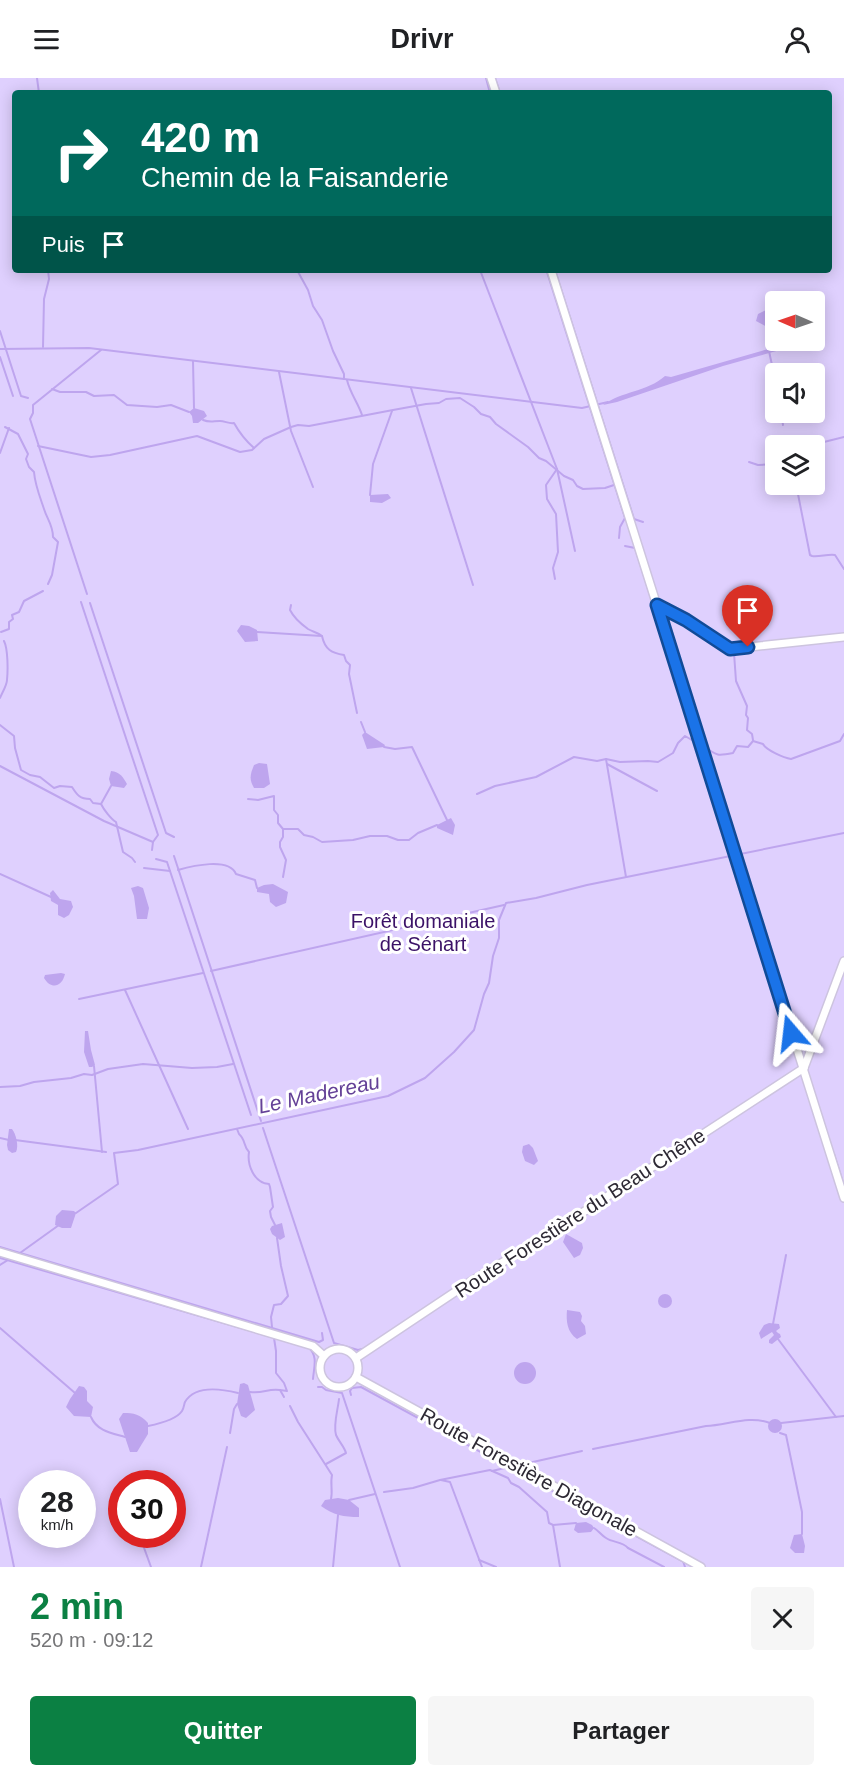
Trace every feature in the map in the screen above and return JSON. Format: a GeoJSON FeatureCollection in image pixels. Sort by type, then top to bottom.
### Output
{"type":"FeatureCollection","features":[{"type":"Feature","properties":{"kind":"street"},"geometry":{"type":"LineString","coordinates":[[552,273],[844,1198]]}},
{"type":"Feature","properties":{"kind":"street"},"geometry":{"type":"LineString","coordinates":[[657,605],[686,620],[730,649],[844,637]]}},
{"type":"Feature","properties":{"kind":"street"},"geometry":{"type":"LineString","coordinates":[[804,1068],[844,961]]}},
{"type":"Feature","properties":{"kind":"street","name":"Route Forestière du Beau Chêne"},"geometry":{"type":"LineString","coordinates":[[356,1358],[472,1280],[545,1237],[804,1068]]}},
{"type":"Feature","properties":{"kind":"street"},"geometry":{"type":"LineString","coordinates":[[0,1252],[313,1346],[324,1356]]}},
{"type":"Feature","properties":{"kind":"street"},"geometry":{"type":"LineString","coordinates":[[332,1350],[344,1350],[356,1358],[358,1371],[351,1384],[342,1388],[334,1387],[322,1378],[321,1361],[332,1350]]}},
{"type":"Feature","properties":{"kind":"street","name":"Route Forestière Diagonale"},"geometry":{"type":"LineString","coordinates":[[356,1377],[701,1567]]}},
{"type":"Feature","properties":{"kind":"green space","name":"Forêt domaniale de Sénart"},"geometry":{"type":"Polygon","coordinates":[[[0,78],[844,78],[844,1567],[0,1567],[0,78]]]}},
{"type":"Feature","properties":{"kind":"shaded area"},"geometry":{"type":"Polygon","coordinates":[[[765,310],[765,326],[756,321],[758,314],[765,310]]]}},
{"type":"Feature","properties":{"kind":"shaded area"},"geometry":{"type":"Polygon","coordinates":[[[765,350],[776,351],[603,405],[665,376],[671,377],[765,350]]]}},
{"type":"Feature","properties":{"kind":"shaded area"},"geometry":{"type":"Polygon","coordinates":[[[194,408],[204,411],[207,416],[198,423],[193,423],[189,412],[194,408]]]}},
{"type":"Feature","properties":{"kind":"shaded area"},"geometry":{"type":"Polygon","coordinates":[[[388,494],[391,498],[382,503],[370,502],[370,495],[388,494]]]}},
{"type":"Feature","properties":{"kind":"shaded area"},"geometry":{"type":"Polygon","coordinates":[[[241,625],[257,630],[258,641],[245,642],[237,631],[241,625]]]}},
{"type":"Feature","properties":{"kind":"shaded area"},"geometry":{"type":"Polygon","coordinates":[[[365,732],[385,745],[384,747],[367,749],[362,735],[365,732]]]}},
{"type":"Feature","properties":{"kind":"shaded area"},"geometry":{"type":"Polygon","coordinates":[[[267,764],[270,784],[264,788],[254,788],[251,774],[254,765],[267,764]]]}},
{"type":"Feature","properties":{"kind":"shaded area"},"geometry":{"type":"Polygon","coordinates":[[[111,771],[123,777],[127,784],[124,788],[111,786],[109,779],[111,771]]]}},
{"type":"Feature","properties":{"kind":"shaded area"},"geometry":{"type":"Polygon","coordinates":[[[451,818],[455,825],[453,835],[437,828],[437,825],[451,818]]]}},
{"type":"Feature","properties":{"kind":"shaded area"},"geometry":{"type":"Polygon","coordinates":[[[273,884],[288,892],[286,903],[276,907],[270,902],[269,894],[257,892],[257,888],[273,884]]]}},
{"type":"Feature","properties":{"kind":"shaded area"},"geometry":{"type":"Polygon","coordinates":[[[138,886],[143,888],[149,908],[147,919],[137,919],[131,888],[138,886]]]}},
{"type":"Feature","properties":{"kind":"shaded area"},"geometry":{"type":"Polygon","coordinates":[[[53,890],[60,899],[71,901],[73,907],[69,915],[64,918],[58,915],[58,905],[51,901],[50,893],[53,890]]]}},
{"type":"Feature","properties":{"kind":"shaded area"},"geometry":{"type":"Polygon","coordinates":[[[65,974],[64,978],[56,985],[50,984],[44,978],[45,975],[65,974]]]}},
{"type":"Feature","properties":{"kind":"shaded area"},"geometry":{"type":"Polygon","coordinates":[[[85,1031],[88,1031],[95,1065],[92,1067],[89,1067],[84,1052],[85,1031]]]}},
{"type":"Feature","properties":{"kind":"shaded area"},"geometry":{"type":"Polygon","coordinates":[[[9,1129],[12,1129],[17,1143],[16,1152],[12,1153],[8,1150],[7,1145],[9,1129]]]}},
{"type":"Feature","properties":{"kind":"shaded area"},"geometry":{"type":"Polygon","coordinates":[[[529,1144],[538,1161],[534,1165],[525,1161],[522,1152],[523,1146],[529,1144]]]}},
{"type":"Feature","properties":{"kind":"shaded area"},"geometry":{"type":"Polygon","coordinates":[[[62,1210],[76,1213],[71,1228],[55,1225],[56,1216],[62,1210]]]}},
{"type":"Feature","properties":{"kind":"shaded area"},"geometry":{"type":"Polygon","coordinates":[[[282,1223],[285,1237],[280,1240],[272,1234],[270,1229],[282,1223]]]}},
{"type":"Feature","properties":{"kind":"shaded area"},"geometry":{"type":"Polygon","coordinates":[[[566,1234],[582,1243],[583,1248],[580,1255],[574,1258],[563,1242],[566,1234]]]}},
{"type":"Feature","properties":{"kind":"shaded area"},"geometry":{"type":"Polygon","coordinates":[[[665,1294],[670,1296],[672,1301],[670,1306],[665,1308],[660,1306],[658,1301],[660,1296],[665,1294]]]}},
{"type":"Feature","properties":{"kind":"shaded area"},"geometry":{"type":"Polygon","coordinates":[[[567,1310],[580,1312],[582,1316],[581,1321],[585,1326],[586,1334],[577,1339],[568,1326],[567,1310]]]}},
{"type":"Feature","properties":{"kind":"shaded area"},"geometry":{"type":"Polygon","coordinates":[[[779,1324],[780,1328],[776,1331],[781,1337],[772,1344],[769,1340],[774,1335],[772,1332],[761,1339],[759,1333],[764,1325],[779,1324]]]}},
{"type":"Feature","properties":{"kind":"shaded area"},"geometry":{"type":"Polygon","coordinates":[[[525,1362],[533,1365],[536,1373],[533,1381],[525,1384],[517,1381],[514,1373],[517,1365],[525,1362]]]}},
{"type":"Feature","properties":{"kind":"shaded area"},"geometry":{"type":"Polygon","coordinates":[[[240,1384],[248,1385],[255,1410],[246,1418],[241,1416],[237,1404],[240,1384]]]}},
{"type":"Feature","properties":{"kind":"shaded area"},"geometry":{"type":"Polygon","coordinates":[[[79,1386],[84,1387],[87,1391],[87,1401],[93,1407],[91,1417],[74,1416],[66,1407],[79,1386]]]}},
{"type":"Feature","properties":{"kind":"shaded area"},"geometry":{"type":"Polygon","coordinates":[[[123,1413],[137,1415],[148,1423],[148,1434],[137,1452],[130,1452],[119,1419],[123,1413]]]}},
{"type":"Feature","properties":{"kind":"shaded area"},"geometry":{"type":"Polygon","coordinates":[[[772,1419],[778,1419],[782,1426],[778,1433],[772,1433],[768,1429],[768,1423],[772,1419]]]}},
{"type":"Feature","properties":{"kind":"shaded area"},"geometry":{"type":"Polygon","coordinates":[[[338,1498],[349,1500],[359,1508],[359,1517],[339,1515],[321,1506],[325,1500],[338,1498]]]}},
{"type":"Feature","properties":{"kind":"shaded area"},"geometry":{"type":"Polygon","coordinates":[[[586,1522],[594,1528],[591,1532],[578,1533],[574,1530],[576,1523],[586,1522]]]}},
{"type":"Feature","properties":{"kind":"shaded area"},"geometry":{"type":"Polygon","coordinates":[[[802,1534],[804,1553],[795,1553],[790,1548],[794,1535],[802,1534]]]}},
{"type":"Feature","properties":{"kind":"waterway"},"geometry":{"type":"LineString","coordinates":[[37,78],[39,90]]}},
{"type":"Feature","properties":{"kind":"waterway"},"geometry":{"type":"LineString","coordinates":[[486,78],[489,90]]}},
{"type":"Feature","properties":{"kind":"waterway"},"geometry":{"type":"LineString","coordinates":[[495,78],[499,90]]}},
{"type":"Feature","properties":{"kind":"waterway"},"geometry":{"type":"LineString","coordinates":[[43,347],[44,299],[48,273]]}},
{"type":"Feature","properties":{"kind":"waterway"},"geometry":{"type":"LineString","coordinates":[[299,273],[313,306],[322,320],[344,379]]}},
{"type":"Feature","properties":{"kind":"waterway"},"geometry":{"type":"LineString","coordinates":[[481,273],[557,469],[575,551]]}},
{"type":"Feature","properties":{"kind":"waterway"},"geometry":{"type":"LineString","coordinates":[[547,273],[625,518],[620,527],[619,538]]}},
{"type":"Feature","properties":{"kind":"waterway"},"geometry":{"type":"LineString","coordinates":[[556,273],[634,519],[643,522]]}},
{"type":"Feature","properties":{"kind":"waterway"},"geometry":{"type":"LineString","coordinates":[[0,331],[21,396],[28,398]]}},
{"type":"Feature","properties":{"kind":"waterway"},"geometry":{"type":"LineString","coordinates":[[0,349],[89,348],[582,408],[608,402]]}},
{"type":"Feature","properties":{"kind":"waterway"},"geometry":{"type":"LineString","coordinates":[[87,594],[30,419],[33,405],[101,350]]}},
{"type":"Feature","properties":{"kind":"waterway"},"geometry":{"type":"LineString","coordinates":[[769,351],[772,363]]}},
{"type":"Feature","properties":{"kind":"waterway"},"geometry":{"type":"LineString","coordinates":[[0,357],[13,396]]}},
{"type":"Feature","properties":{"kind":"waterway"},"geometry":{"type":"LineString","coordinates":[[193,361],[194,408]]}},
{"type":"Feature","properties":{"kind":"waterway"},"geometry":{"type":"LineString","coordinates":[[279,372],[291,431],[313,487]]}},
{"type":"Feature","properties":{"kind":"waterway"},"geometry":{"type":"LineString","coordinates":[[347,380],[362,415]]}},
{"type":"Feature","properties":{"kind":"waterway"},"geometry":{"type":"LineString","coordinates":[[411,388],[473,585]]}},
{"type":"Feature","properties":{"kind":"waterway"},"geometry":{"type":"LineString","coordinates":[[52,389],[60,392],[86,392],[94,396],[114,395],[127,405],[157,407],[171,405],[189,412]]}},
{"type":"Feature","properties":{"kind":"waterway"},"geometry":{"type":"LineString","coordinates":[[38,446],[91,457],[197,436],[240,452],[252,450],[264,439],[298,425],[309,426],[460,398],[481,414],[490,417],[539,458],[573,480],[577,486],[583,489],[605,488],[614,485]]}},
{"type":"Feature","properties":{"kind":"waterway"},"geometry":{"type":"LineString","coordinates":[[370,495],[373,464],[392,411]]}},
{"type":"Feature","properties":{"kind":"waterway"},"geometry":{"type":"LineString","coordinates":[[203,420],[234,423],[254,448]]}},
{"type":"Feature","properties":{"kind":"waterway"},"geometry":{"type":"LineString","coordinates":[[5,427],[18,434],[28,454],[26,459],[34,472],[35,482],[53,537],[58,542],[52,575],[48,584]]}},
{"type":"Feature","properties":{"kind":"waterway"},"geometry":{"type":"LineString","coordinates":[[0,453],[9,428]]}},
{"type":"Feature","properties":{"kind":"waterway"},"geometry":{"type":"LineString","coordinates":[[825,442],[844,437]]}},
{"type":"Feature","properties":{"kind":"waterway"},"geometry":{"type":"LineString","coordinates":[[749,462],[765,465]]}},
{"type":"Feature","properties":{"kind":"waterway"},"geometry":{"type":"LineString","coordinates":[[555,579],[553,568],[558,552],[556,514],[547,499],[546,485],[557,469]]}},
{"type":"Feature","properties":{"kind":"waterway"},"geometry":{"type":"LineString","coordinates":[[798,495],[810,555],[835,555],[844,569]]}},
{"type":"Feature","properties":{"kind":"waterway"},"geometry":{"type":"LineString","coordinates":[[625,546],[635,548],[685,705]]}},
{"type":"Feature","properties":{"kind":"waterway"},"geometry":{"type":"LineString","coordinates":[[1,632],[9,629],[9,622],[13,619],[12,615],[19,612],[24,601],[43,591]]}},
{"type":"Feature","properties":{"kind":"waterway"},"geometry":{"type":"LineString","coordinates":[[81,602],[158,835],[153,842]]}},
{"type":"Feature","properties":{"kind":"waterway"},"geometry":{"type":"LineString","coordinates":[[90,603],[166,833],[174,837]]}},
{"type":"Feature","properties":{"kind":"waterway"},"geometry":{"type":"LineString","coordinates":[[291,605],[290,610],[298,621],[322,636]]}},
{"type":"Feature","properties":{"kind":"waterway"},"geometry":{"type":"LineString","coordinates":[[257,632],[322,636],[327,648],[344,655],[350,665],[349,674],[357,713]]}},
{"type":"Feature","properties":{"kind":"waterway"},"geometry":{"type":"LineString","coordinates":[[0,698],[7,676],[7,654],[4,641]]}},
{"type":"Feature","properties":{"kind":"waterway"},"geometry":{"type":"LineString","coordinates":[[734,653],[736,681],[747,706],[747,730],[752,734],[753,740]]}},
{"type":"Feature","properties":{"kind":"waterway"},"geometry":{"type":"LineString","coordinates":[[361,722],[365,732]]}},
{"type":"Feature","properties":{"kind":"waterway"},"geometry":{"type":"LineString","coordinates":[[0,725],[14,736],[21,770],[40,777],[54,788],[72,787],[81,797],[101,804],[116,822],[123,852],[135,862]]}},
{"type":"Feature","properties":{"kind":"waterway"},"geometry":{"type":"LineString","coordinates":[[705,747],[715,754],[724,755],[733,753],[737,746],[748,747],[753,741],[791,759],[840,741],[844,734]]}},
{"type":"Feature","properties":{"kind":"waterway"},"geometry":{"type":"LineString","coordinates":[[477,794],[495,786],[536,777],[574,757],[597,761],[606,759],[620,762],[658,762],[673,753],[685,736],[697,743]]}},
{"type":"Feature","properties":{"kind":"waterway"},"geometry":{"type":"LineString","coordinates":[[384,747],[395,749],[412,747],[447,820]]}},
{"type":"Feature","properties":{"kind":"waterway"},"geometry":{"type":"LineString","coordinates":[[606,759],[626,877]]}},
{"type":"Feature","properties":{"kind":"waterway"},"geometry":{"type":"LineString","coordinates":[[702,759],[731,854]]}},
{"type":"Feature","properties":{"kind":"waterway"},"geometry":{"type":"LineString","coordinates":[[607,764],[657,791]]}},
{"type":"Feature","properties":{"kind":"waterway"},"geometry":{"type":"LineString","coordinates":[[0,766],[104,821],[153,842],[152,850]]}},
{"type":"Feature","properties":{"kind":"waterway"},"geometry":{"type":"LineString","coordinates":[[101,804],[111,786]]}},
{"type":"Feature","properties":{"kind":"waterway"},"geometry":{"type":"LineString","coordinates":[[248,799],[258,800],[274,796],[274,810],[278,815],[278,823],[283,829]]}},
{"type":"Feature","properties":{"kind":"waterway"},"geometry":{"type":"LineString","coordinates":[[283,877],[286,860],[280,847],[283,829],[298,829],[304,835],[322,842],[353,840],[370,836],[409,840],[418,833],[437,825]]}},
{"type":"Feature","properties":{"kind":"waterway","name":"Le Madereau"},"geometry":{"type":"LineString","coordinates":[[76,1213],[118,1184],[114,1153],[138,1150],[388,1096],[425,1078],[474,1030],[489,983],[493,956],[499,938],[499,920],[506,903],[844,833]]}},
{"type":"Feature","properties":{"kind":"waterway"},"geometry":{"type":"LineString","coordinates":[[174,856],[261,1121]]}},
{"type":"Feature","properties":{"kind":"waterway"},"geometry":{"type":"LineString","coordinates":[[156,859],[167,862],[251,1115]]}},
{"type":"Feature","properties":{"kind":"waterway"},"geometry":{"type":"LineString","coordinates":[[178,870],[218,864],[232,869],[236,874],[255,880],[257,888]]}},
{"type":"Feature","properties":{"kind":"waterway"},"geometry":{"type":"LineString","coordinates":[[144,868],[170,871]]}},
{"type":"Feature","properties":{"kind":"waterway"},"geometry":{"type":"LineString","coordinates":[[0,874],[51,897]]}},
{"type":"Feature","properties":{"kind":"waterway"},"geometry":{"type":"LineString","coordinates":[[211,971],[504,905]]}},
{"type":"Feature","properties":{"kind":"waterway"},"geometry":{"type":"LineString","coordinates":[[79,999],[203,973]]}},
{"type":"Feature","properties":{"kind":"waterway"},"geometry":{"type":"LineString","coordinates":[[125,990],[188,1129]]}},
{"type":"Feature","properties":{"kind":"waterway"},"geometry":{"type":"LineString","coordinates":[[0,1087],[20,1086],[84,1074],[92,1075],[108,1069],[143,1064],[192,1068],[233,1064]]}},
{"type":"Feature","properties":{"kind":"waterway"},"geometry":{"type":"LineString","coordinates":[[94,1066],[102,1152]]}},
{"type":"Feature","properties":{"kind":"waterway"},"geometry":{"type":"LineString","coordinates":[[263,1128],[334,1343],[358,1350],[362,1349]]}},
{"type":"Feature","properties":{"kind":"waterway"},"geometry":{"type":"LineString","coordinates":[[237,1129],[249,1152],[249,1162],[253,1172],[259,1180],[269,1184],[273,1207],[270,1211],[275,1225]]}},
{"type":"Feature","properties":{"kind":"waterway"},"geometry":{"type":"LineString","coordinates":[[0,1138],[9,1140]]}},
{"type":"Feature","properties":{"kind":"waterway"},"geometry":{"type":"LineString","coordinates":[[15,1140],[106,1152]]}},
{"type":"Feature","properties":{"kind":"waterway"},"geometry":{"type":"LineString","coordinates":[[834,1154],[844,1186]]}},
{"type":"Feature","properties":{"kind":"waterway","name":"Le Madereau"},"geometry":{"type":"LineString","coordinates":[[20,1253],[59,1225]]}},
{"type":"Feature","properties":{"kind":"waterway"},"geometry":{"type":"LineString","coordinates":[[272,1327],[271,1317],[274,1305],[281,1304],[288,1296],[277,1238]]}},
{"type":"Feature","properties":{"kind":"waterway"},"geometry":{"type":"LineString","coordinates":[[0,1247],[319,1342],[323,1340],[322,1333]]}},
{"type":"Feature","properties":{"kind":"waterway"},"geometry":{"type":"LineString","coordinates":[[773,1324],[786,1255]]}},
{"type":"Feature","properties":{"kind":"waterway"},"geometry":{"type":"LineString","coordinates":[[0,1258],[309,1348],[314,1358],[313,1379]]}},
{"type":"Feature","properties":{"kind":"waterway","name":"Le Madereau"},"geometry":{"type":"LineString","coordinates":[[0,1265],[8,1260]]}},
{"type":"Feature","properties":{"kind":"waterway"},"geometry":{"type":"LineString","coordinates":[[0,1328],[75,1393]]}},
{"type":"Feature","properties":{"kind":"waterway"},"geometry":{"type":"LineString","coordinates":[[274,1338],[276,1373],[287,1391],[280,1390]]}},
{"type":"Feature","properties":{"kind":"waterway"},"geometry":{"type":"LineString","coordinates":[[778,1339],[836,1417]]}},
{"type":"Feature","properties":{"kind":"waterway"},"geometry":{"type":"LineString","coordinates":[[318,1387],[342,1393],[400,1567]]}},
{"type":"Feature","properties":{"kind":"waterway"},"geometry":{"type":"LineString","coordinates":[[351,1395],[352,1388],[361,1387],[693,1567]]}},
{"type":"Feature","properties":{"kind":"waterway"},"geometry":{"type":"LineString","coordinates":[[148,1426],[176,1417],[182,1411],[185,1402],[195,1393],[209,1390],[238,1393]]}},
{"type":"Feature","properties":{"kind":"waterway"},"geometry":{"type":"LineString","coordinates":[[250,1392],[280,1390],[284,1397]]}},
{"type":"Feature","properties":{"kind":"waterway"},"geometry":{"type":"LineString","coordinates":[[326,1464],[346,1453],[335,1431],[339,1399]]}},
{"type":"Feature","properties":{"kind":"waterway"},"geometry":{"type":"LineString","coordinates":[[230,1433],[237,1404]]}},
{"type":"Feature","properties":{"kind":"waterway"},"geometry":{"type":"LineString","coordinates":[[290,1406],[332,1475],[331,1499]]}},
{"type":"Feature","properties":{"kind":"waterway"},"geometry":{"type":"LineString","coordinates":[[781,1423],[844,1416]]}},
{"type":"Feature","properties":{"kind":"waterway"},"geometry":{"type":"LineString","coordinates":[[91,1417],[101,1428],[125,1437]]}},
{"type":"Feature","properties":{"kind":"waterway"},"geometry":{"type":"LineString","coordinates":[[593,1449],[738,1421],[754,1420],[770,1423]]}},
{"type":"Feature","properties":{"kind":"waterway"},"geometry":{"type":"LineString","coordinates":[[780,1433],[786,1435],[802,1512],[802,1534]]}},
{"type":"Feature","properties":{"kind":"waterway"},"geometry":{"type":"LineString","coordinates":[[201,1567],[227,1447]]}},
{"type":"Feature","properties":{"kind":"waterway"},"geometry":{"type":"LineString","coordinates":[[524,1464],[582,1451]]}},
{"type":"Feature","properties":{"kind":"waterway"},"geometry":{"type":"LineString","coordinates":[[492,1471],[509,1467]]}},
{"type":"Feature","properties":{"kind":"waterway"},"geometry":{"type":"LineString","coordinates":[[384,1492],[413,1488],[490,1470],[508,1478],[547,1512],[549,1523],[553,1525],[576,1523]]}},
{"type":"Feature","properties":{"kind":"waterway"},"geometry":{"type":"LineString","coordinates":[[441,1480],[450,1482],[482,1567]]}},
{"type":"Feature","properties":{"kind":"waterway"},"geometry":{"type":"LineString","coordinates":[[349,1500],[375,1494]]}},
{"type":"Feature","properties":{"kind":"waterway"},"geometry":{"type":"LineString","coordinates":[[0,1499],[14,1567]]}},
{"type":"Feature","properties":{"kind":"waterway"},"geometry":{"type":"LineString","coordinates":[[333,1567],[338,1515]]}},
{"type":"Feature","properties":{"kind":"waterway"},"geometry":{"type":"LineString","coordinates":[[553,1525],[560,1567]]}},
{"type":"Feature","properties":{"kind":"waterway"},"geometry":{"type":"LineString","coordinates":[[594,1528],[609,1540],[623,1544],[664,1567]]}},
{"type":"Feature","properties":{"kind":"waterway"},"geometry":{"type":"LineString","coordinates":[[144,1548],[151,1567]]}},
{"type":"Feature","properties":{"kind":"waterway"},"geometry":{"type":"LineString","coordinates":[[479,1560],[496,1567]]}},
{"type":"Feature","properties":{"kind":"waterway"},"geometry":{"type":"LineString","coordinates":[[683,1561],[685,1567]]}},
{"type":"Feature","properties":{"kind":"route"},"geometry":{"type":"LineString","coordinates":[[748,647],[730,649],[686,620],[657,605],[791,1033]]}}]}
